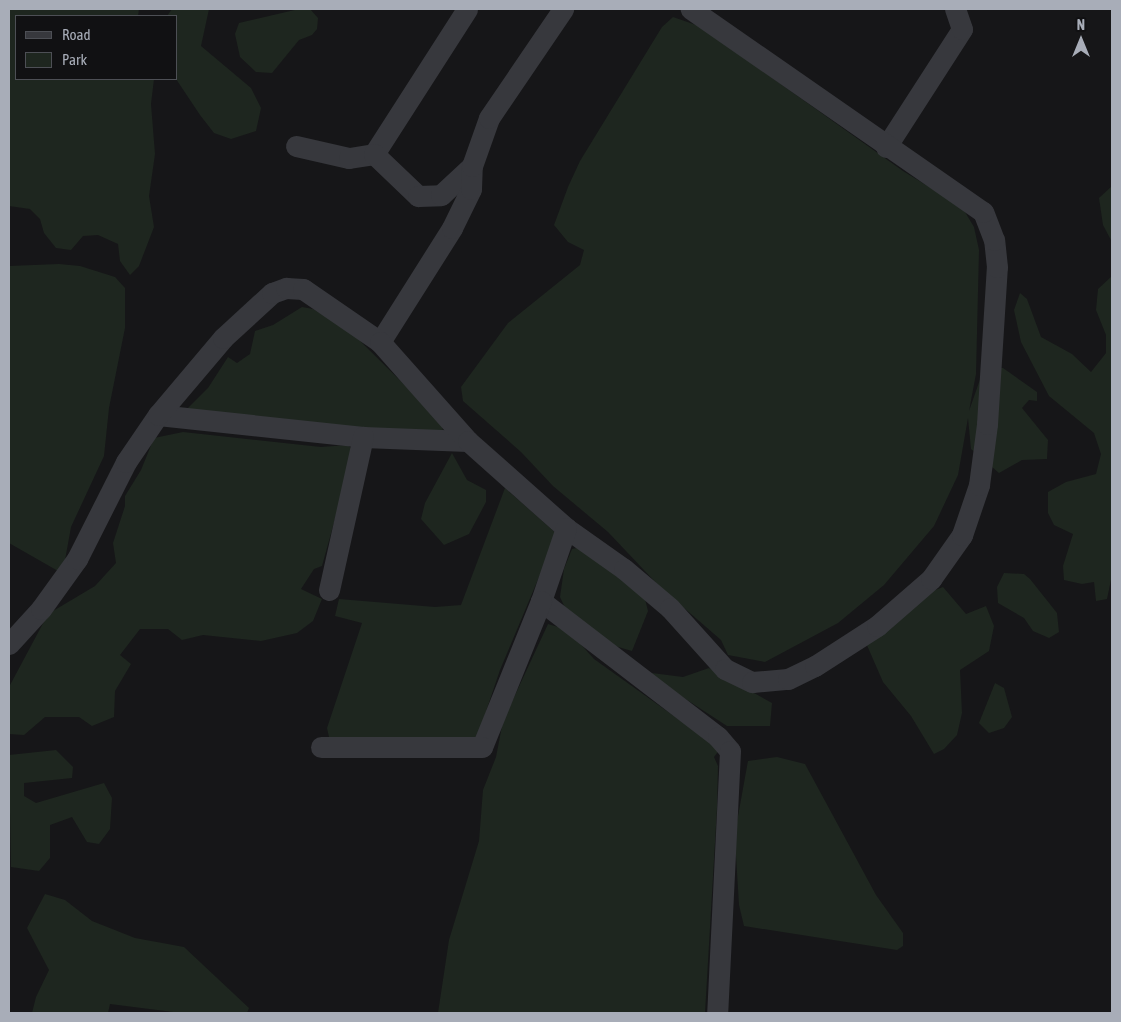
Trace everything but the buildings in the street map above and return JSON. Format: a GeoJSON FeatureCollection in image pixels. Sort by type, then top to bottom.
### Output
{"type":"FeatureCollection","features":[{"type":"Feature","properties":{"kind":"street"},"geometry":{"type":"LineString","coordinates":[[296,146],[349,158],[374,154],[467,9]]}},
{"type":"Feature","properties":{"kind":"street"},"geometry":{"type":"LineString","coordinates":[[380,342],[452,228],[472,189],[472,166],[490,118],[563,9]]}},
{"type":"Feature","properties":{"kind":"street"},"geometry":{"type":"LineString","coordinates":[[9,644],[41,609],[77,559],[126,462],[158,415],[223,338],[272,293],[286,288],[303,289],[380,342],[468,441],[566,528],[624,569],[670,608],[725,670],[752,682],[788,679],[815,666],[877,626],[931,579],[962,535],[979,485],[986,424],[997,268],[994,240],[983,212],[935,176],[886,147],[691,9]]}},
{"type":"Feature","properties":{"kind":"street"},"geometry":{"type":"LineString","coordinates":[[886,147],[962,28],[956,9]]}},
{"type":"Feature","properties":{"kind":"street"},"geometry":{"type":"LineString","coordinates":[[374,154],[418,196],[440,195],[472,166]]}},
{"type":"Feature","properties":{"kind":"street"},"geometry":{"type":"LineString","coordinates":[[158,415],[363,437],[468,441]]}},
{"type":"Feature","properties":{"kind":"street"},"geometry":{"type":"LineString","coordinates":[[329,590],[363,437]]}},
{"type":"Feature","properties":{"kind":"street"},"geometry":{"type":"LineString","coordinates":[[321,747],[482,747],[542,601],[566,528]]}},
{"type":"Feature","properties":{"kind":"street"},"geometry":{"type":"LineString","coordinates":[[542,601],[718,737],[730,752],[716,1013]]}},
{"type":"Feature","properties":{"kind":"green space"},"geometry":{"type":"Polygon","coordinates":[[[9,9],[139,9],[138,15],[15,15],[15,80],[154,80],[151,104],[155,154],[149,196],[154,227],[139,266],[130,275],[120,261],[118,244],[98,235],[83,236],[71,250],[56,248],[44,233],[40,219],[30,209],[9,206],[9,9]]]}},
{"type":"Feature","properties":{"kind":"green space"},"geometry":{"type":"Polygon","coordinates":[[[172,9],[209,9],[201,46],[251,88],[261,108],[256,131],[231,139],[214,133],[200,115],[177,80],[178,15],[168,15],[172,9]]]}},
{"type":"Feature","properties":{"kind":"green space"},"geometry":{"type":"Polygon","coordinates":[[[299,9],[310,9],[318,18],[317,29],[312,35],[299,40],[272,73],[256,72],[240,57],[235,34],[239,23],[299,9]]]}},
{"type":"Feature","properties":{"kind":"green space"},"geometry":{"type":"Polygon","coordinates":[[[673,17],[699,26],[903,171],[962,207],[974,227],[979,250],[976,374],[969,411],[984,368],[1003,368],[1037,392],[1037,401],[1029,400],[1022,408],[1048,440],[1047,459],[1022,460],[999,473],[971,449],[968,418],[958,475],[934,526],[884,585],[838,623],[765,662],[728,655],[721,640],[660,587],[608,532],[553,486],[521,452],[463,401],[461,387],[508,323],[580,265],[584,250],[568,242],[554,225],[568,187],[580,161],[662,27],[673,17]]]}},
{"type":"Feature","properties":{"kind":"green space"},"geometry":{"type":"Polygon","coordinates":[[[1112,186],[1112,242],[1103,225],[1099,198],[1112,186]]]}},
{"type":"Feature","properties":{"kind":"green space"},"geometry":{"type":"Polygon","coordinates":[[[59,264],[80,266],[115,277],[125,288],[125,328],[109,408],[104,456],[71,527],[65,560],[58,571],[9,543],[9,266],[59,264]]]}},
{"type":"Feature","properties":{"kind":"green space"},"geometry":{"type":"Polygon","coordinates":[[[1112,276],[1112,575],[1107,599],[1096,601],[1094,582],[1082,584],[1064,580],[1063,566],[1073,534],[1054,525],[1048,513],[1048,492],[1066,482],[1096,474],[1101,454],[1094,433],[1049,396],[1021,342],[1014,310],[1020,293],[1027,299],[1041,337],[1072,354],[1091,372],[1106,353],[1106,335],[1096,310],[1098,289],[1112,276]]]}},
{"type":"Feature","properties":{"kind":"green space"},"geometry":{"type":"Polygon","coordinates":[[[302,307],[313,309],[350,331],[441,421],[443,431],[402,431],[183,413],[208,388],[228,357],[237,363],[250,354],[255,331],[273,325],[302,307]]]}},
{"type":"Feature","properties":{"kind":"green space"},"geometry":{"type":"Polygon","coordinates":[[[183,432],[321,447],[347,445],[354,450],[322,566],[314,569],[301,589],[322,599],[313,621],[297,633],[261,641],[203,635],[182,640],[168,629],[140,629],[120,655],[131,664],[115,691],[114,717],[92,726],[79,717],[45,717],[24,735],[9,734],[9,687],[48,614],[95,586],[116,563],[113,543],[125,506],[125,496],[141,470],[154,438],[183,432]]]}},
{"type":"Feature","properties":{"kind":"green space"},"geometry":{"type":"Polygon","coordinates":[[[452,453],[467,480],[486,490],[486,502],[469,534],[444,545],[421,519],[425,503],[452,453]]]}},
{"type":"Feature","properties":{"kind":"green space"},"geometry":{"type":"Polygon","coordinates":[[[505,488],[557,534],[500,670],[476,741],[329,737],[327,728],[362,623],[335,616],[339,599],[435,607],[461,605],[505,488]]]}},
{"type":"Feature","properties":{"kind":"green space"},"geometry":{"type":"Polygon","coordinates":[[[581,547],[645,599],[648,611],[632,651],[608,644],[567,612],[560,597],[564,569],[572,549],[581,547]]]}},
{"type":"Feature","properties":{"kind":"green space"},"geometry":{"type":"Polygon","coordinates":[[[1004,573],[1024,574],[1030,579],[1057,613],[1059,632],[1049,638],[1033,631],[1024,618],[998,603],[997,587],[1004,573]]]}},
{"type":"Feature","properties":{"kind":"green space"},"geometry":{"type":"Polygon","coordinates":[[[943,587],[966,614],[986,606],[994,626],[989,651],[960,670],[962,713],[957,735],[944,749],[934,754],[911,716],[883,682],[866,643],[933,591],[943,587]]]}},
{"type":"Feature","properties":{"kind":"green space"},"geometry":{"type":"Polygon","coordinates":[[[548,624],[568,630],[594,659],[720,749],[714,757],[718,766],[717,808],[705,1013],[438,1013],[449,940],[479,841],[483,790],[496,757],[503,721],[548,624]]]}},
{"type":"Feature","properties":{"kind":"green space"},"geometry":{"type":"Polygon","coordinates":[[[709,668],[772,703],[770,726],[727,726],[644,672],[683,677],[709,668]]]}},
{"type":"Feature","properties":{"kind":"green space"},"geometry":{"type":"Polygon","coordinates":[[[995,683],[1004,688],[1012,717],[1004,728],[989,733],[979,723],[995,683]]]}},
{"type":"Feature","properties":{"kind":"green space"},"geometry":{"type":"Polygon","coordinates":[[[56,750],[73,767],[72,778],[24,783],[24,796],[36,803],[104,783],[112,798],[110,829],[99,844],[87,842],[72,817],[50,825],[50,858],[39,871],[11,867],[9,755],[56,750]]]}},
{"type":"Feature","properties":{"kind":"green space"},"geometry":{"type":"Polygon","coordinates":[[[777,757],[805,764],[876,895],[903,933],[903,946],[897,950],[744,926],[739,905],[736,827],[748,761],[777,757]]]}},
{"type":"Feature","properties":{"kind":"green space"},"geometry":{"type":"Polygon","coordinates":[[[45,894],[65,900],[92,921],[135,938],[184,947],[249,1008],[247,1013],[181,1013],[110,1004],[108,1013],[32,1013],[36,997],[49,970],[27,928],[45,894]]]}}]}
